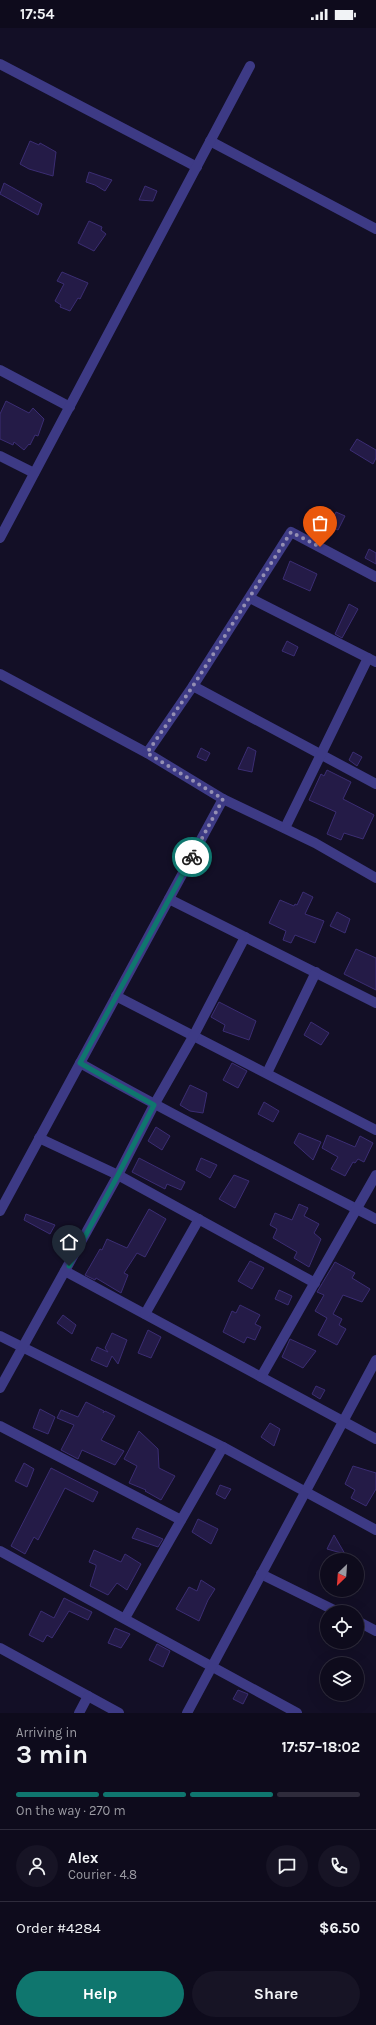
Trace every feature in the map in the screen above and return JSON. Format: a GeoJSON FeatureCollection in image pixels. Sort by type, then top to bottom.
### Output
{"type":"FeatureCollection","features":[{"type":"Feature","properties":{"kind":"street"},"geometry":{"type":"LineString","coordinates":[[0,64],[197,167]]}},
{"type":"Feature","properties":{"kind":"street"},"geometry":{"type":"LineString","coordinates":[[0,538],[250,66]]}},
{"type":"Feature","properties":{"kind":"street"},"geometry":{"type":"LineString","coordinates":[[210,141],[376,230]]}},
{"type":"Feature","properties":{"kind":"street"},"geometry":{"type":"LineString","coordinates":[[0,370],[70,407]]}},
{"type":"Feature","properties":{"kind":"street"},"geometry":{"type":"LineString","coordinates":[[0,456],[34,473]]}},
{"type":"Feature","properties":{"kind":"street"},"geometry":{"type":"LineString","coordinates":[[147,753],[193,686],[291,532],[376,577]]}},
{"type":"Feature","properties":{"kind":"street"},"geometry":{"type":"LineString","coordinates":[[250,598],[372,660],[320,755],[285,828]]}},
{"type":"Feature","properties":{"kind":"street"},"geometry":{"type":"LineString","coordinates":[[0,674],[147,753],[223,799],[285,828],[376,878]]}},
{"type":"Feature","properties":{"kind":"street"},"geometry":{"type":"LineString","coordinates":[[193,686],[376,784]]}},
{"type":"Feature","properties":{"kind":"street"},"geometry":{"type":"LineString","coordinates":[[0,1211],[223,799]]}},
{"type":"Feature","properties":{"kind":"street"},"geometry":{"type":"LineString","coordinates":[[169,899],[376,1003]]}},
{"type":"Feature","properties":{"kind":"street"},"geometry":{"type":"LineString","coordinates":[[0,1388],[118,1175],[245,937]]}},
{"type":"Feature","properties":{"kind":"street"},"geometry":{"type":"LineString","coordinates":[[267,1073],[316,972]]}},
{"type":"Feature","properties":{"kind":"street"},"geometry":{"type":"LineString","coordinates":[[116,996],[376,1130]]}},
{"type":"Feature","properties":{"kind":"street"},"geometry":{"type":"LineString","coordinates":[[80,1063],[154,1105],[376,1219]]}},
{"type":"Feature","properties":{"kind":"street"},"geometry":{"type":"LineString","coordinates":[[39,1138],[118,1175],[315,1283]]}},
{"type":"Feature","properties":{"kind":"street"},"geometry":{"type":"LineString","coordinates":[[262,1377],[376,1175]]}},
{"type":"Feature","properties":{"kind":"street"},"geometry":{"type":"LineString","coordinates":[[145,1314],[199,1219]]}},
{"type":"Feature","properties":{"kind":"street"},"geometry":{"type":"LineString","coordinates":[[65,1271],[344,1420],[376,1439]]}},
{"type":"Feature","properties":{"kind":"street"},"geometry":{"type":"LineString","coordinates":[[0,1336],[223,1447],[376,1530]]}},
{"type":"Feature","properties":{"kind":"street"},"geometry":{"type":"LineString","coordinates":[[187,1713],[376,1360]]}},
{"type":"Feature","properties":{"kind":"street"},"geometry":{"type":"LineString","coordinates":[[0,1426],[181,1520]]}},
{"type":"Feature","properties":{"kind":"street"},"geometry":{"type":"LineString","coordinates":[[125,1618],[223,1447]]}},
{"type":"Feature","properties":{"kind":"street"},"geometry":{"type":"LineString","coordinates":[[0,1550],[297,1713]]}},
{"type":"Feature","properties":{"kind":"street"},"geometry":{"type":"LineString","coordinates":[[261,1574],[324,1605]]}},
{"type":"Feature","properties":{"kind":"street"},"geometry":{"type":"LineString","coordinates":[[364,1625],[376,1631]]}},
{"type":"Feature","properties":{"kind":"street"},"geometry":{"type":"LineString","coordinates":[[0,1648],[119,1713]]}},
{"type":"Feature","properties":{"kind":"street"},"geometry":{"type":"LineString","coordinates":[[79,1713],[88,1696]]}},
{"type":"Feature","properties":{"kind":"building"},"geometry":{"type":"Polygon","coordinates":[[[30,141],[39,145],[40,143],[56,152],[53,176],[29,169],[20,164],[30,141]]]}},
{"type":"Feature","properties":{"kind":"building"},"geometry":{"type":"Polygon","coordinates":[[[89,172],[112,180],[105,191],[86,182],[89,172]]]}},
{"type":"Feature","properties":{"kind":"building"},"geometry":{"type":"Polygon","coordinates":[[[4,183],[42,204],[38,215],[0,194],[4,183]]]}},
{"type":"Feature","properties":{"kind":"building"},"geometry":{"type":"Polygon","coordinates":[[[145,186],[157,191],[153,201],[139,200],[145,186]]]}},
{"type":"Feature","properties":{"kind":"building"},"geometry":{"type":"Polygon","coordinates":[[[89,221],[102,227],[101,230],[106,234],[94,251],[78,243],[89,221]]]}},
{"type":"Feature","properties":{"kind":"building"},"geometry":{"type":"Polygon","coordinates":[[[62,272],[88,283],[80,299],[78,298],[70,311],[60,307],[61,305],[55,301],[64,284],[57,281],[62,272]]]}},
{"type":"Feature","properties":{"kind":"building"},"geometry":{"type":"Polygon","coordinates":[[[6,401],[29,413],[33,408],[44,419],[38,436],[35,435],[30,445],[29,444],[24,450],[14,442],[13,445],[0,439],[0,414],[6,401]]]}},
{"type":"Feature","properties":{"kind":"building"},"geometry":{"type":"Polygon","coordinates":[[[357,439],[376,450],[376,458],[373,464],[350,450],[357,439]]]}},
{"type":"Feature","properties":{"kind":"building"},"geometry":{"type":"Polygon","coordinates":[[[336,512],[345,516],[338,530],[330,526],[336,512]]]}},
{"type":"Feature","properties":{"kind":"building"},"geometry":{"type":"Polygon","coordinates":[[[369,549],[376,553],[376,564],[365,558],[369,549]]]}},
{"type":"Feature","properties":{"kind":"building"},"geometry":{"type":"Polygon","coordinates":[[[290,561],[317,574],[310,591],[283,579],[290,561]]]}},
{"type":"Feature","properties":{"kind":"building"},"geometry":{"type":"Polygon","coordinates":[[[349,604],[358,609],[342,638],[335,634],[349,604]]]}},
{"type":"Feature","properties":{"kind":"building"},"geometry":{"type":"Polygon","coordinates":[[[287,641],[298,647],[294,656],[282,651],[287,641]]]}},
{"type":"Feature","properties":{"kind":"building"},"geometry":{"type":"Polygon","coordinates":[[[248,747],[256,751],[252,772],[238,769],[248,747]]]}},
{"type":"Feature","properties":{"kind":"building"},"geometry":{"type":"Polygon","coordinates":[[[201,748],[210,753],[206,761],[197,757],[201,748]]]}},
{"type":"Feature","properties":{"kind":"building"},"geometry":{"type":"Polygon","coordinates":[[[353,752],[362,757],[357,766],[349,760],[353,752]]]}},
{"type":"Feature","properties":{"kind":"building"},"geometry":{"type":"Polygon","coordinates":[[[327,770],[351,782],[343,799],[374,815],[363,839],[344,833],[341,840],[327,834],[336,812],[309,800],[321,774],[324,776],[327,770]]]}},
{"type":"Feature","properties":{"kind":"building"},"geometry":{"type":"Polygon","coordinates":[[[303,892],[313,897],[305,914],[324,921],[315,943],[295,935],[291,943],[283,940],[286,931],[269,923],[280,900],[294,906],[295,904],[297,905],[303,892]]]}},
{"type":"Feature","properties":{"kind":"building"},"geometry":{"type":"Polygon","coordinates":[[[337,912],[350,919],[345,933],[330,926],[337,912]]]}},
{"type":"Feature","properties":{"kind":"building"},"geometry":{"type":"Polygon","coordinates":[[[356,949],[376,958],[376,990],[344,974],[356,949]]]}},
{"type":"Feature","properties":{"kind":"building"},"geometry":{"type":"Polygon","coordinates":[[[219,1002],[256,1021],[249,1040],[223,1031],[225,1025],[211,1017],[219,1002]]]}},
{"type":"Feature","properties":{"kind":"building"},"geometry":{"type":"Polygon","coordinates":[[[311,1022],[329,1033],[321,1045],[304,1035],[311,1022]]]}},
{"type":"Feature","properties":{"kind":"building"},"geometry":{"type":"Polygon","coordinates":[[[232,1063],[247,1071],[238,1088],[223,1080],[232,1063]]]}},
{"type":"Feature","properties":{"kind":"building"},"geometry":{"type":"Polygon","coordinates":[[[190,1085],[207,1093],[203,1113],[190,1111],[180,1105],[190,1085]]]}},
{"type":"Feature","properties":{"kind":"building"},"geometry":{"type":"Polygon","coordinates":[[[264,1102],[279,1111],[273,1122],[258,1114],[264,1102]]]}},
{"type":"Feature","properties":{"kind":"building"},"geometry":{"type":"Polygon","coordinates":[[[156,1127],[170,1136],[162,1150],[148,1141],[156,1127]]]}},
{"type":"Feature","properties":{"kind":"building"},"geometry":{"type":"Polygon","coordinates":[[[299,1133],[321,1142],[313,1160],[294,1143],[299,1133]]]}},
{"type":"Feature","properties":{"kind":"building"},"geometry":{"type":"Polygon","coordinates":[[[327,1135],[355,1147],[360,1136],[373,1143],[364,1162],[358,1159],[355,1163],[353,1162],[345,1176],[331,1169],[338,1157],[322,1148],[327,1135]]]}},
{"type":"Feature","properties":{"kind":"building"},"geometry":{"type":"Polygon","coordinates":[[[139,1158],[185,1182],[181,1190],[167,1184],[165,1189],[132,1172],[139,1158]]]}},
{"type":"Feature","properties":{"kind":"building"},"geometry":{"type":"Polygon","coordinates":[[[201,1158],[217,1165],[210,1178],[196,1170],[201,1158]]]}},
{"type":"Feature","properties":{"kind":"building"},"geometry":{"type":"Polygon","coordinates":[[[234,1175],[249,1181],[235,1208],[219,1199],[234,1175]]]}},
{"type":"Feature","properties":{"kind":"building"},"geometry":{"type":"Polygon","coordinates":[[[299,1204],[308,1208],[304,1216],[319,1224],[314,1233],[321,1239],[309,1267],[294,1258],[297,1252],[273,1238],[277,1229],[270,1225],[275,1213],[292,1220],[299,1204]]]}},
{"type":"Feature","properties":{"kind":"building"},"geometry":{"type":"Polygon","coordinates":[[[149,1209],[166,1219],[145,1257],[137,1253],[124,1273],[128,1275],[121,1293],[96,1278],[95,1280],[85,1275],[100,1249],[102,1250],[107,1239],[127,1248],[149,1209]]]}},
{"type":"Feature","properties":{"kind":"building"},"geometry":{"type":"Polygon","coordinates":[[[26,1214],[55,1225],[50,1234],[24,1220],[26,1214]]]}},
{"type":"Feature","properties":{"kind":"building"},"geometry":{"type":"Polygon","coordinates":[[[250,1261],[264,1268],[252,1289],[238,1281],[250,1261]]]}},
{"type":"Feature","properties":{"kind":"building"},"geometry":{"type":"Polygon","coordinates":[[[335,1262],[355,1273],[352,1278],[370,1289],[362,1302],[343,1295],[333,1314],[342,1319],[339,1325],[346,1329],[337,1345],[318,1335],[327,1318],[315,1311],[324,1295],[317,1292],[335,1262]]]}},
{"type":"Feature","properties":{"kind":"building"},"geometry":{"type":"Polygon","coordinates":[[[279,1290],[292,1296],[288,1305],[275,1299],[279,1290]]]}},
{"type":"Feature","properties":{"kind":"building"},"geometry":{"type":"Polygon","coordinates":[[[240,1305],[260,1315],[255,1324],[261,1327],[255,1340],[247,1337],[244,1343],[223,1332],[232,1311],[236,1313],[240,1305]]]}},
{"type":"Feature","properties":{"kind":"building"},"geometry":{"type":"Polygon","coordinates":[[[63,1315],[76,1325],[72,1334],[57,1323],[63,1315]]]}},
{"type":"Feature","properties":{"kind":"building"},"geometry":{"type":"Polygon","coordinates":[[[148,1330],[161,1337],[151,1358],[138,1353],[148,1330]]]}},
{"type":"Feature","properties":{"kind":"building"},"geometry":{"type":"Polygon","coordinates":[[[112,1333],[127,1340],[118,1364],[112,1356],[107,1367],[91,1360],[97,1347],[108,1352],[105,1348],[112,1333]]]}},
{"type":"Feature","properties":{"kind":"building"},"geometry":{"type":"Polygon","coordinates":[[[290,1339],[316,1351],[303,1368],[282,1357],[290,1339]]]}},
{"type":"Feature","properties":{"kind":"building"},"geometry":{"type":"Polygon","coordinates":[[[316,1386],[325,1390],[320,1399],[312,1394],[316,1386]]]}},
{"type":"Feature","properties":{"kind":"building"},"geometry":{"type":"Polygon","coordinates":[[[86,1402],[104,1411],[103,1413],[105,1411],[115,1416],[101,1440],[124,1451],[115,1465],[82,1450],[78,1459],[61,1450],[74,1425],[57,1418],[61,1410],[78,1417],[86,1402]]]}},
{"type":"Feature","properties":{"kind":"building"},"geometry":{"type":"Polygon","coordinates":[[[40,1409],[55,1417],[48,1434],[33,1428],[40,1409]]]}},
{"type":"Feature","properties":{"kind":"building"},"geometry":{"type":"Polygon","coordinates":[[[270,1423],[280,1429],[274,1446],[261,1437],[270,1423]]]}},
{"type":"Feature","properties":{"kind":"building"},"geometry":{"type":"Polygon","coordinates":[[[139,1431],[158,1449],[159,1468],[175,1476],[161,1500],[145,1491],[146,1490],[129,1483],[137,1466],[124,1459],[139,1431]]]}},
{"type":"Feature","properties":{"kind":"building"},"geometry":{"type":"Polygon","coordinates":[[[24,1463],[34,1469],[27,1487],[15,1481],[24,1463]]]}},
{"type":"Feature","properties":{"kind":"building"},"geometry":{"type":"Polygon","coordinates":[[[353,1466],[376,1473],[376,1489],[366,1506],[351,1498],[355,1490],[345,1484],[353,1466]]]}},
{"type":"Feature","properties":{"kind":"building"},"geometry":{"type":"Polygon","coordinates":[[[51,1468],[98,1492],[93,1502],[65,1488],[38,1540],[34,1537],[25,1554],[11,1546],[51,1468]]]}},
{"type":"Feature","properties":{"kind":"building"},"geometry":{"type":"Polygon","coordinates":[[[220,1485],[231,1489],[225,1499],[216,1494],[220,1485]]]}},
{"type":"Feature","properties":{"kind":"building"},"geometry":{"type":"Polygon","coordinates":[[[198,1519],[218,1529],[211,1544],[192,1532],[198,1519]]]}},
{"type":"Feature","properties":{"kind":"building"},"geometry":{"type":"Polygon","coordinates":[[[137,1528],[163,1539],[158,1547],[132,1538],[137,1528]]]}},
{"type":"Feature","properties":{"kind":"building"},"geometry":{"type":"Polygon","coordinates":[[[334,1535],[344,1553],[341,1553],[327,1549],[334,1535]]]}},
{"type":"Feature","properties":{"kind":"building"},"geometry":{"type":"Polygon","coordinates":[[[94,1550],[121,1562],[125,1554],[141,1564],[127,1590],[117,1583],[108,1595],[90,1586],[96,1567],[96,1565],[89,1562],[94,1550]]]}},
{"type":"Feature","properties":{"kind":"building"},"geometry":{"type":"Polygon","coordinates":[[[201,1580],[215,1589],[208,1600],[199,1621],[176,1609],[189,1587],[197,1591],[201,1580]]]}},
{"type":"Feature","properties":{"kind":"building"},"geometry":{"type":"Polygon","coordinates":[[[64,1598],[92,1612],[88,1620],[69,1611],[52,1638],[47,1635],[43,1642],[29,1635],[41,1611],[54,1618],[64,1598]]]}},
{"type":"Feature","properties":{"kind":"building"},"geometry":{"type":"Polygon","coordinates":[[[115,1628],[130,1634],[121,1648],[108,1643],[115,1628]]]}},
{"type":"Feature","properties":{"kind":"building"},"geometry":{"type":"Polygon","coordinates":[[[157,1644],[170,1651],[163,1667],[149,1660],[157,1644]]]}},
{"type":"Feature","properties":{"kind":"building"},"geometry":{"type":"Polygon","coordinates":[[[238,1690],[248,1694],[243,1704],[233,1699],[238,1690]]]}},
{"type":"Feature","properties":{"kind":"way so far"},"geometry":{"type":"LineString","coordinates":[[192,857],[223,799],[147,753],[193,686],[291,532],[320,547]]}},
{"type":"Feature","properties":{"kind":"route"},"geometry":{"type":"LineString","coordinates":[[69,1266],[154,1105],[80,1063],[192,857]]}}]}
